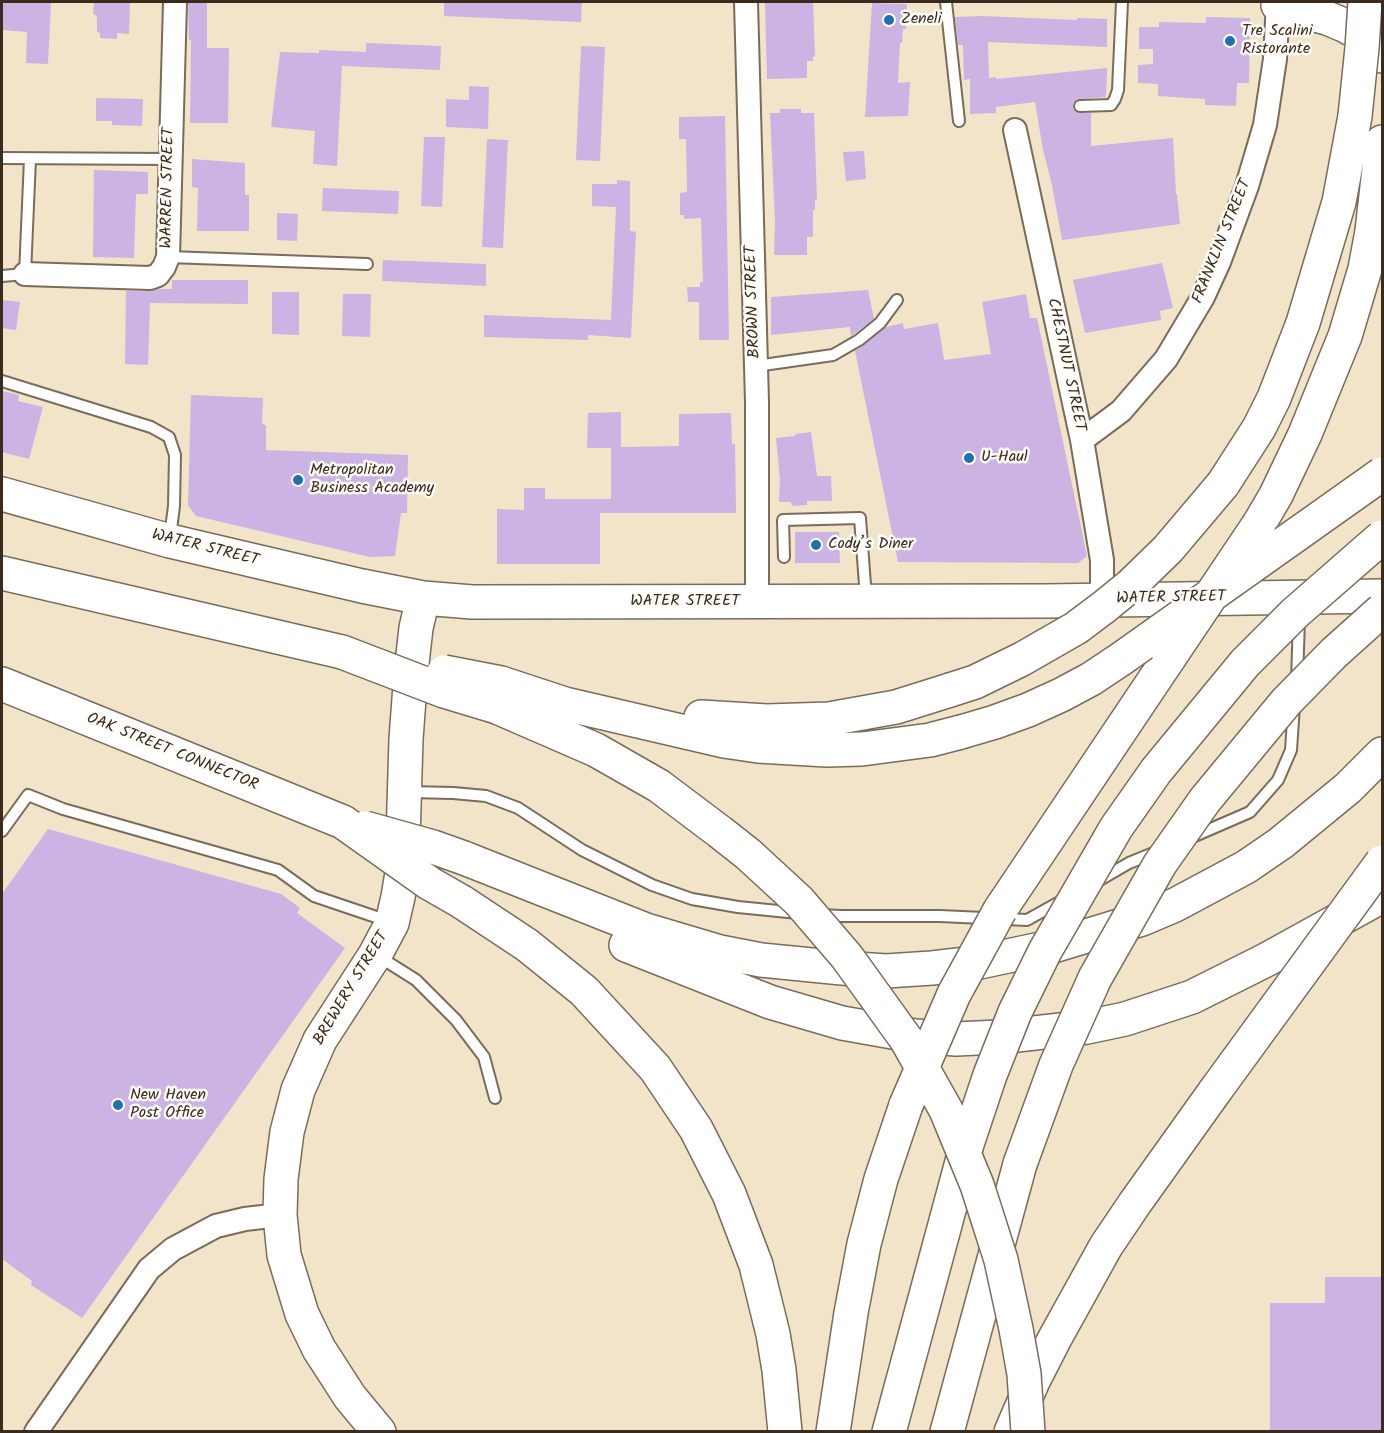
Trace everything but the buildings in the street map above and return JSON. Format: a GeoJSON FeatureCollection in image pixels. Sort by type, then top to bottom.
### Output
{"type":"FeatureCollection","features":[{"type":"Feature","properties":{"kind":"main road"},"geometry":{"type":"LineString","coordinates":[[499,695],[566,688],[641,706],[705,717],[767,721],[864,714],[927,699],[975,682],[1076,628],[1104,607],[1131,585],[1168,549],[1223,484],[1259,428],[1274,398],[1303,323],[1339,202],[1355,116],[1365,2]]}},
{"type":"Feature","properties":{"kind":"main road"},"geometry":{"type":"LineString","coordinates":[[1382,2],[1383,7]]}},
{"type":"Feature","properties":{"kind":"main road"},"geometry":{"type":"LineString","coordinates":[[1273,3],[1327,18],[1346,26],[1362,35],[1383,56]]}},
{"type":"Feature","properties":{"kind":"main road"},"geometry":{"type":"LineString","coordinates":[[833,1431],[864,1244],[880,1179],[906,1105],[954,994],[1000,910],[1259,524],[1291,465],[1320,401],[1345,336],[1369,250],[1383,142]]}},
{"type":"Feature","properties":{"kind":"main road"},"geometry":{"type":"LineString","coordinates":[[2,573],[342,652],[444,691],[499,695],[565,704],[724,741],[759,746],[827,750],[862,749],[930,740],[961,732],[1028,710],[1061,695],[1121,659],[1383,474]]}},
{"type":"Feature","properties":{"kind":"main road","name":"WATER STREET"},"geometry":{"type":"LineString","coordinates":[[2,494],[170,541],[362,586],[423,598],[472,602],[1102,601],[1383,596]]}},
{"type":"Feature","properties":{"kind":"main road"},"geometry":{"type":"LineString","coordinates":[[889,1431],[966,1148],[990,1075],[1015,1012],[1045,951],[1116,828],[1156,771],[1200,715],[1245,663],[1295,613],[1383,537]]}},
{"type":"Feature","properties":{"kind":"main road","name":"BREWERY STREET"},"geometry":{"type":"LineString","coordinates":[[379,1431],[350,1397],[319,1349],[302,1314],[284,1256],[280,1215],[281,1179],[287,1132],[298,1090],[320,1040],[375,955],[392,923],[402,873],[411,672],[416,628],[423,598]]}},
{"type":"Feature","properties":{"kind":"main road"},"geometry":{"type":"LineString","coordinates":[[947,1431],[1020,1164],[1056,1065],[1090,989],[1115,941],[1160,864],[1205,800],[1272,718],[1317,669],[1383,610]]}},
{"type":"Feature","properties":{"kind":"main road","name":"OAK STREET CONNECTOR"},"geometry":{"type":"LineString","coordinates":[[2,684],[344,822]]}},
{"type":"Feature","properties":{"kind":"main road"},"geometry":{"type":"LineString","coordinates":[[499,695],[659,786],[748,854],[799,901],[848,957],[906,1039],[946,1110],[977,1185],[1001,1260],[1015,1320],[1024,1374],[1028,1431]]}},
{"type":"Feature","properties":{"kind":"main road"},"geometry":{"type":"LineString","coordinates":[[344,822],[429,883],[463,880],[720,952],[761,960],[886,971],[943,967],[1010,957],[1142,919],[1175,905],[1246,867],[1281,843],[1348,788],[1383,754]]}},
{"type":"Feature","properties":{"kind":"main road"},"geometry":{"type":"LineString","coordinates":[[344,822],[433,847],[527,945],[584,991],[655,1068],[685,1111],[725,1185],[756,1264],[776,1352],[785,1431]]}},
{"type":"Feature","properties":{"kind":"main road"},"geometry":{"type":"LineString","coordinates":[[1011,1431],[1055,1338],[1107,1246],[1135,1203],[1383,862]]}},
{"type":"Feature","properties":{"kind":"main road"},"geometry":{"type":"LineString","coordinates":[[463,880],[761,998],[805,1013],[878,1031],[956,1038],[1021,1035],[1087,1027],[1156,1010],[1192,997],[1232,977],[1383,896]]}},
{"type":"Feature","properties":{"kind":"street","name":"WARREN STREET"},"geometry":{"type":"LineString","coordinates":[[25,274],[150,278],[158,275],[164,267],[168,257],[175,2]]}},
{"type":"Feature","properties":{"kind":"street","name":"BROWN STREET"},"geometry":{"type":"LineString","coordinates":[[746,2],[756,366],[770,520],[757,602]]}},
{"type":"Feature","properties":{"kind":"street","name":"FRANKLIN STREET"},"geometry":{"type":"LineString","coordinates":[[1082,440],[1121,411],[1149,381],[1185,330],[1207,288],[1237,215],[1265,125],[1275,59],[1273,3]]}},
{"type":"Feature","properties":{"kind":"street","name":"CHESTNUT STREET"},"geometry":{"type":"LineString","coordinates":[[1015,130],[1082,440],[1102,560],[1102,601]]}},
{"type":"Feature","properties":{"kind":"street"},"geometry":{"type":"LineString","coordinates":[[36,1431],[149,1269],[173,1249],[216,1226],[245,1219],[280,1215]]}},
{"type":"Feature","properties":{"kind":"lane"},"geometry":{"type":"LineString","coordinates":[[946,2],[959,121]]}},
{"type":"Feature","properties":{"kind":"lane"},"geometry":{"type":"LineString","coordinates":[[1080,106],[1111,105],[1115,99],[1118,90],[1122,2]]}},
{"type":"Feature","properties":{"kind":"lane"},"geometry":{"type":"LineString","coordinates":[[2,158],[170,159]]}},
{"type":"Feature","properties":{"kind":"lane"},"geometry":{"type":"LineString","coordinates":[[2,276],[25,274],[30,159]]}},
{"type":"Feature","properties":{"kind":"lane"},"geometry":{"type":"LineString","coordinates":[[168,257],[367,264]]}},
{"type":"Feature","properties":{"kind":"lane"},"geometry":{"type":"LineString","coordinates":[[756,366],[833,355],[859,340],[880,322],[897,300]]}},
{"type":"Feature","properties":{"kind":"lane"},"geometry":{"type":"LineString","coordinates":[[2,381],[151,427],[169,437],[175,455],[174,506],[170,541]]}},
{"type":"Feature","properties":{"kind":"lane"},"geometry":{"type":"LineString","coordinates":[[783,557],[770,520],[861,518],[866,602]]}},
{"type":"Feature","properties":{"kind":"lane"},"geometry":{"type":"LineString","coordinates":[[405,792],[453,793],[486,796],[497,800],[518,808],[582,850],[652,885],[692,899],[738,907],[841,916],[940,916],[1027,920],[1129,863],[1250,813],[1278,780],[1291,750],[1299,655],[1299,596]]}},
{"type":"Feature","properties":{"kind":"lane"},"geometry":{"type":"LineString","coordinates":[[2,831],[28,795],[63,809],[278,870],[314,896],[392,923]]}},
{"type":"Feature","properties":{"kind":"lane"},"geometry":{"type":"LineString","coordinates":[[375,955],[416,980],[456,1020],[484,1057],[495,1098]]}},
{"type":"Feature","properties":{"kind":"place","name":"Zeneli"},"geometry":{"type":"Point","coordinates":[889,20]}},
{"type":"Feature","properties":{"kind":"place","name":"Tre Scalini Ristorante"},"geometry":{"type":"Point","coordinates":[1230,41]}},
{"type":"Feature","properties":{"kind":"place","name":"U-Haul"},"geometry":{"type":"Point","coordinates":[969,458]}},
{"type":"Feature","properties":{"kind":"place","name":"Metropolitan Business Academy"},"geometry":{"type":"Point","coordinates":[298,480]}},
{"type":"Feature","properties":{"kind":"place","name":"Cody’s Diner"},"geometry":{"type":"Point","coordinates":[816,545]}},
{"type":"Feature","properties":{"kind":"place","name":"New Haven Post Office"},"geometry":{"type":"Point","coordinates":[118,1105]}}]}
